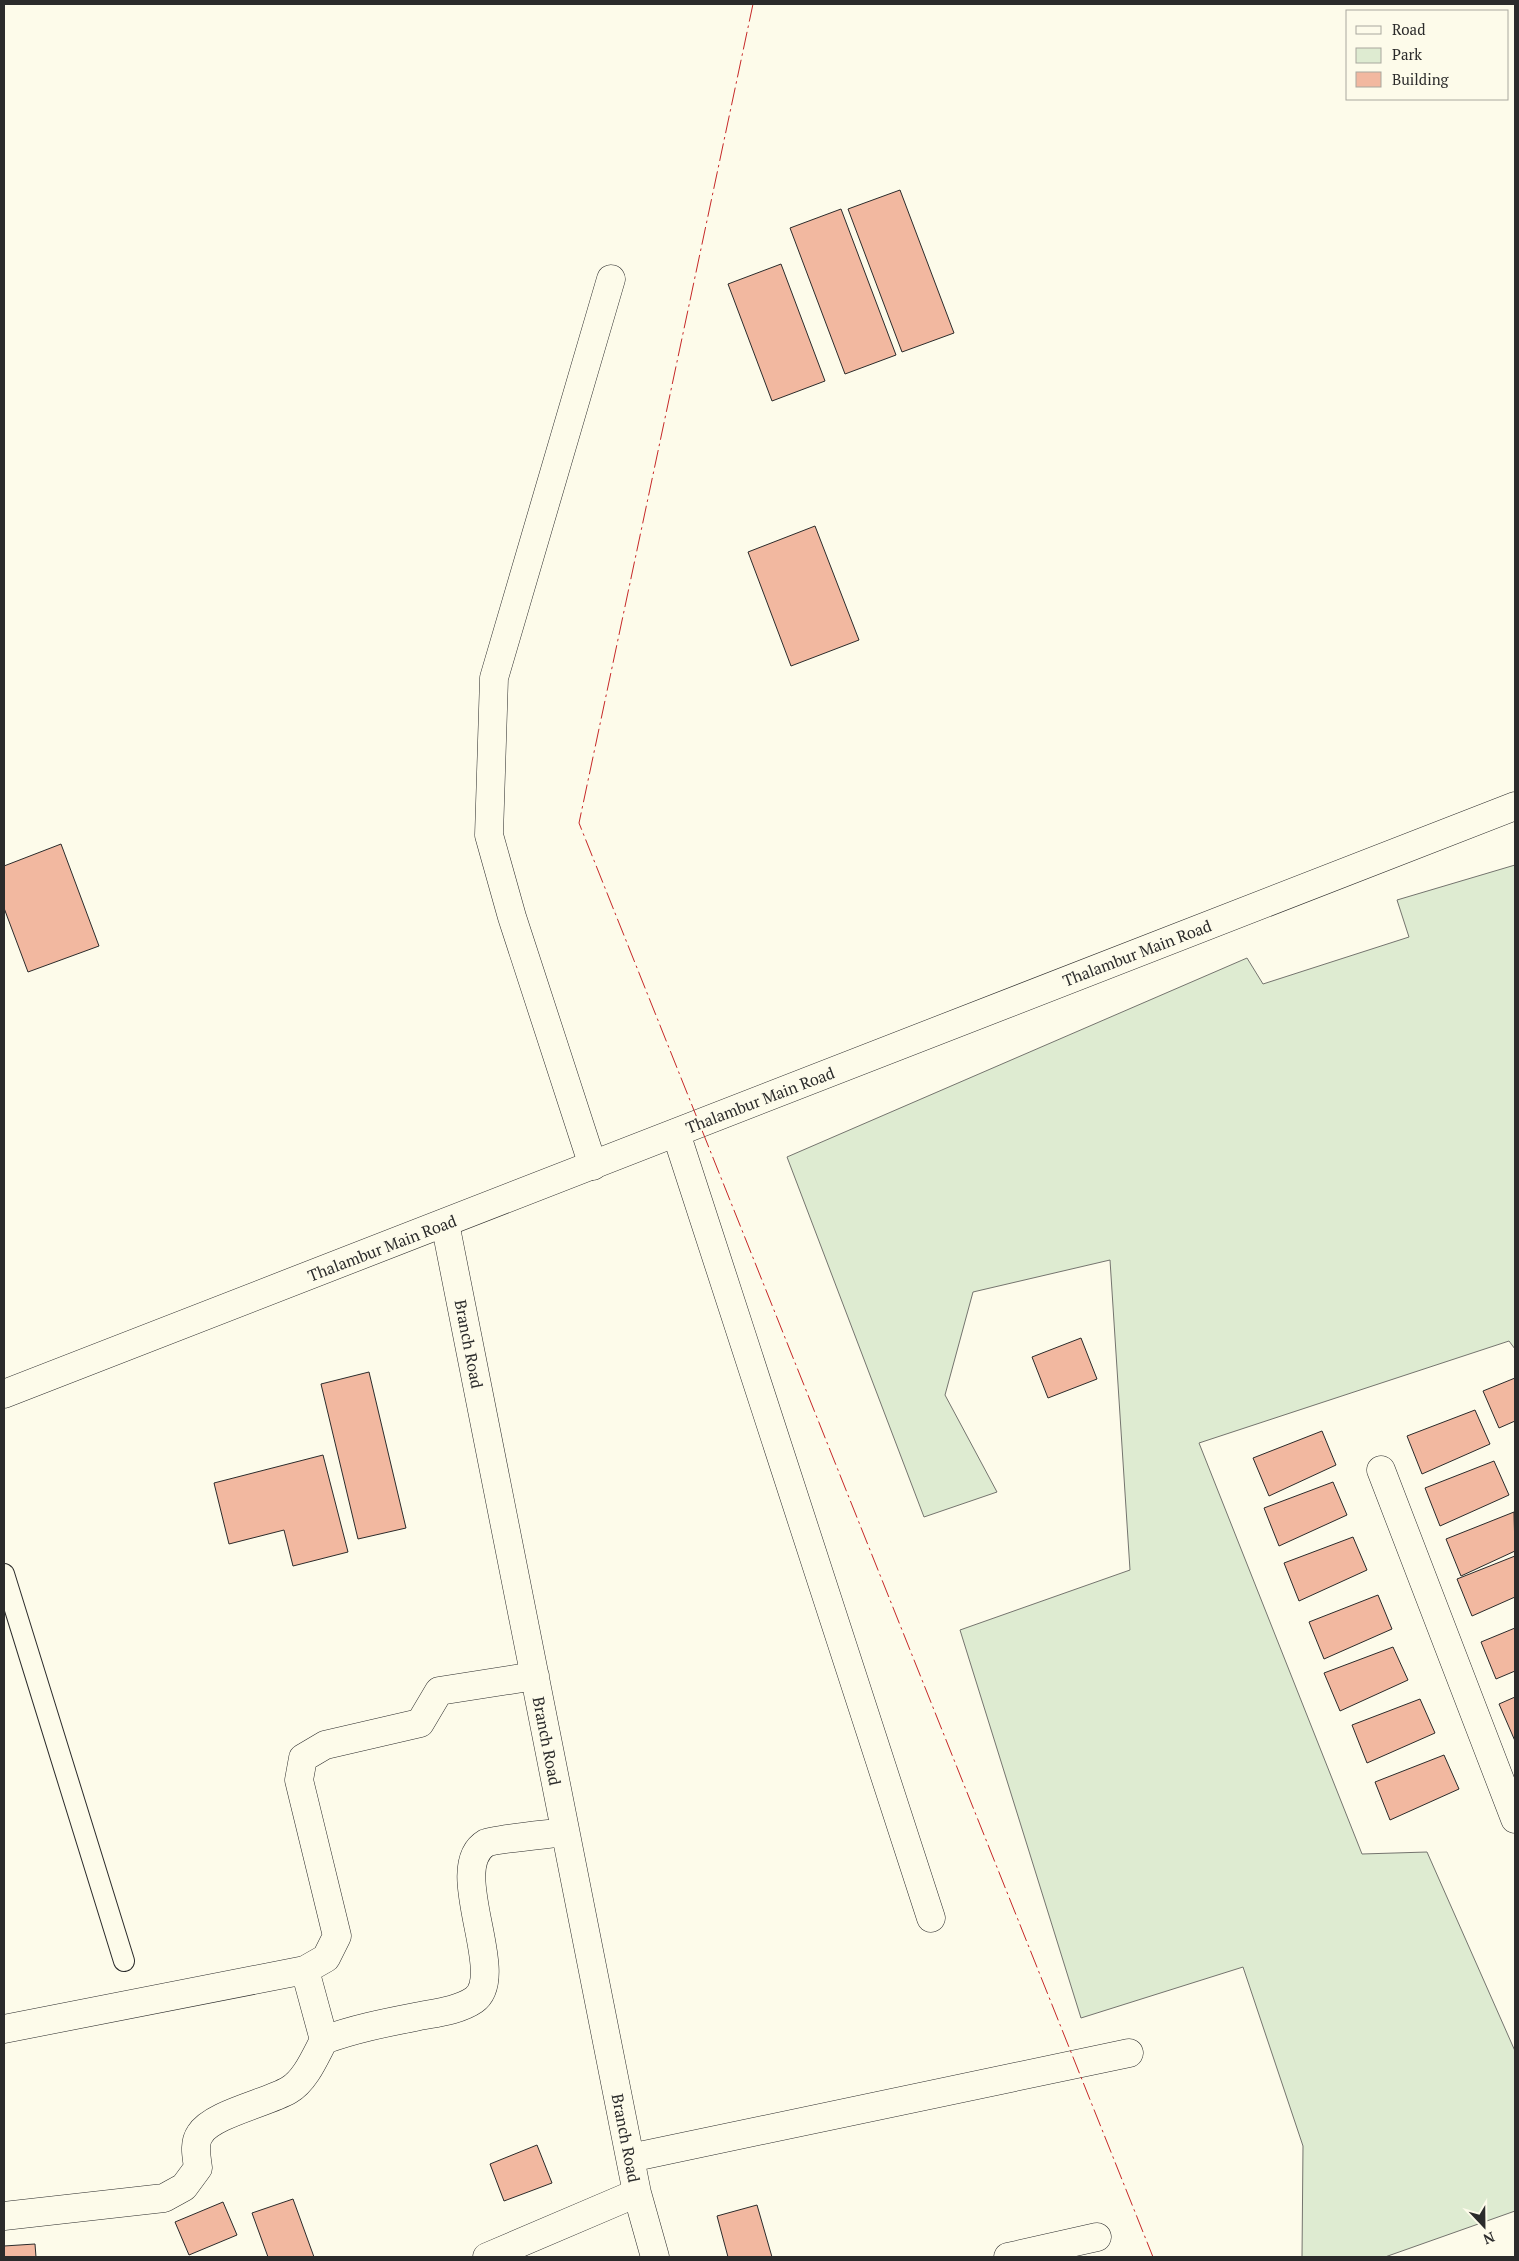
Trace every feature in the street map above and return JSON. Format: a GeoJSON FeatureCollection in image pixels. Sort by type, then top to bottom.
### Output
{"type":"FeatureCollection","features":[{"type":"Feature","properties":{"kind":"street"},"geometry":{"type":"LineString","coordinates":[[593,1166],[512,917],[489,835],[494,678],[611,280]]}},
{"type":"Feature","properties":{"kind":"street","name":"Thalambur Main Road"},"geometry":{"type":"LineString","coordinates":[[4,1394],[1515,806]]}},
{"type":"Feature","properties":{"kind":"street"},"geometry":{"type":"LineString","coordinates":[[676,1133],[931,1918]]}},
{"type":"Feature","properties":{"kind":"street","name":"Branch Road"},"geometry":{"type":"LineString","coordinates":[[445,1223],[637,2193],[656,2257]]}},
{"type":"Feature","properties":{"kind":"street"},"geometry":{"type":"LineString","coordinates":[[1381,1470],[1515,1820]]}},
{"type":"Feature","properties":{"kind":"street"},"geometry":{"type":"LineString","coordinates":[[4,2029],[305,1970],[326,1958],[337,1936],[299,1780],[303,1758],[325,1745],[420,1723],[440,1691],[535,1676]]}},
{"type":"Feature","properties":{"kind":"street"},"geometry":{"type":"LineString","coordinates":[[324,2040],[352,2030],[451,2009],[475,2000],[486,1980],[471,1876],[474,1856],[487,1843],[565,1832]]}},
{"type":"Feature","properties":{"kind":"street"},"geometry":{"type":"LineString","coordinates":[[4,2216],[164,2198],[184,2187],[198,2168],[196,2146],[199,2135],[211,2123],[290,2090],[310,2067],[324,2040],[305,1970]]}},
{"type":"Feature","properties":{"kind":"street"},"geometry":{"type":"LineString","coordinates":[[630,2158],[1129,2053]]}},
{"type":"Feature","properties":{"kind":"street"},"geometry":{"type":"LineString","coordinates":[[487,2257],[637,2193]]}},
{"type":"Feature","properties":{"kind":"street"},"geometry":{"type":"LineString","coordinates":[[1008,2257],[1097,2237]]}},
{"type":"Feature","properties":{"kind":"lane"},"geometry":{"type":"LineString","coordinates":[[4,1574],[124,1961]]}},
{"type":"Feature","properties":{"kind":"green space"},"geometry":{"type":"Polygon","coordinates":[[[1515,865],[1515,1349],[1509,1341],[1199,1443],[1362,1854],[1427,1852],[1515,2051],[1515,2211],[1385,2257],[1302,2257],[1303,2146],[1243,1967],[1081,2018],[960,1630],[1130,1570],[1110,1260],[973,1292],[945,1395],[997,1492],[924,1517],[787,1157],[1247,958],[1263,984],[1409,937],[1397,900],[1515,865]]]}},
{"type":"Feature","properties":{"kind":"building"},"geometry":{"type":"Polygon","coordinates":[[[900,190],[954,333],[902,352],[848,209],[900,190]]]}},
{"type":"Feature","properties":{"kind":"building"},"geometry":{"type":"Polygon","coordinates":[[[841,209],[896,355],[845,374],[790,228],[841,209]]]}},
{"type":"Feature","properties":{"kind":"building"},"geometry":{"type":"Polygon","coordinates":[[[781,264],[825,381],[772,401],[728,284],[781,264]]]}},
{"type":"Feature","properties":{"kind":"building"},"geometry":{"type":"Polygon","coordinates":[[[815,526],[859,640],[791,666],[748,552],[815,526]]]}},
{"type":"Feature","properties":{"kind":"building"},"geometry":{"type":"Polygon","coordinates":[[[61,844],[99,946],[28,972],[4,908],[4,866],[61,844]]]}},
{"type":"Feature","properties":{"kind":"building"},"geometry":{"type":"Polygon","coordinates":[[[1081,1338],[1097,1379],[1048,1398],[1032,1357],[1081,1338]]]}},
{"type":"Feature","properties":{"kind":"building"},"geometry":{"type":"Polygon","coordinates":[[[369,1372],[406,1528],[358,1539],[321,1384],[369,1372]]]}},
{"type":"Feature","properties":{"kind":"building"},"geometry":{"type":"Polygon","coordinates":[[[1515,1378],[1515,1421],[1499,1428],[1483,1391],[1515,1378]]]}},
{"type":"Feature","properties":{"kind":"building"},"geometry":{"type":"Polygon","coordinates":[[[1475,1410],[1490,1444],[1422,1474],[1407,1436],[1475,1410]]]}},
{"type":"Feature","properties":{"kind":"building"},"geometry":{"type":"Polygon","coordinates":[[[1322,1431],[1336,1465],[1269,1496],[1253,1458],[1322,1431]]]}},
{"type":"Feature","properties":{"kind":"building"},"geometry":{"type":"Polygon","coordinates":[[[323,1455],[348,1552],[293,1566],[284,1530],[229,1544],[214,1483],[323,1455]]]}},
{"type":"Feature","properties":{"kind":"building"},"geometry":{"type":"Polygon","coordinates":[[[1494,1461],[1509,1495],[1440,1526],[1425,1488],[1494,1461]]]}},
{"type":"Feature","properties":{"kind":"building"},"geometry":{"type":"Polygon","coordinates":[[[1333,1482],[1347,1515],[1279,1546],[1264,1508],[1333,1482]]]}},
{"type":"Feature","properties":{"kind":"building"},"geometry":{"type":"Polygon","coordinates":[[[1514,1512],[1515,1551],[1461,1576],[1446,1539],[1514,1512]]]}},
{"type":"Feature","properties":{"kind":"building"},"geometry":{"type":"Polygon","coordinates":[[[1353,1537],[1367,1570],[1299,1601],[1284,1563],[1353,1537]]]}},
{"type":"Feature","properties":{"kind":"building"},"geometry":{"type":"Polygon","coordinates":[[[1515,1556],[1515,1597],[1472,1616],[1457,1579],[1515,1556]]]}},
{"type":"Feature","properties":{"kind":"building"},"geometry":{"type":"Polygon","coordinates":[[[1378,1595],[1392,1629],[1324,1659],[1309,1622],[1378,1595]]]}},
{"type":"Feature","properties":{"kind":"building"},"geometry":{"type":"Polygon","coordinates":[[[1515,1628],[1515,1671],[1496,1679],[1481,1642],[1515,1628]]]}},
{"type":"Feature","properties":{"kind":"building"},"geometry":{"type":"Polygon","coordinates":[[[1393,1647],[1408,1680],[1340,1711],[1324,1673],[1393,1647]]]}},
{"type":"Feature","properties":{"kind":"building"},"geometry":{"type":"Polygon","coordinates":[[[1515,1697],[1515,1741],[1499,1704],[1515,1697]]]}},
{"type":"Feature","properties":{"kind":"building"},"geometry":{"type":"Polygon","coordinates":[[[1420,1699],[1435,1733],[1367,1763],[1352,1725],[1420,1699]]]}},
{"type":"Feature","properties":{"kind":"building"},"geometry":{"type":"Polygon","coordinates":[[[1444,1755],[1459,1789],[1390,1820],[1375,1782],[1444,1755]]]}},
{"type":"Feature","properties":{"kind":"building"},"geometry":{"type":"Polygon","coordinates":[[[537,2145],[552,2183],[504,2201],[490,2164],[537,2145]]]}},
{"type":"Feature","properties":{"kind":"building"},"geometry":{"type":"Polygon","coordinates":[[[293,2199],[314,2257],[268,2257],[252,2213],[293,2199]]]}},
{"type":"Feature","properties":{"kind":"building"},"geometry":{"type":"Polygon","coordinates":[[[223,2202],[237,2235],[189,2255],[175,2222],[223,2202]]]}},
{"type":"Feature","properties":{"kind":"building"},"geometry":{"type":"Polygon","coordinates":[[[757,2205],[772,2257],[728,2257],[717,2216],[757,2205]]]}},
{"type":"Feature","properties":{"kind":"building"},"geometry":{"type":"Polygon","coordinates":[[[35,2244],[36,2257],[4,2257],[4,2246],[35,2244]]]}},
{"type":"Feature","properties":{"kind":"power"},"geometry":{"type":"LineString","coordinates":[[753,4],[579,823],[1153,2257]]}}]}
